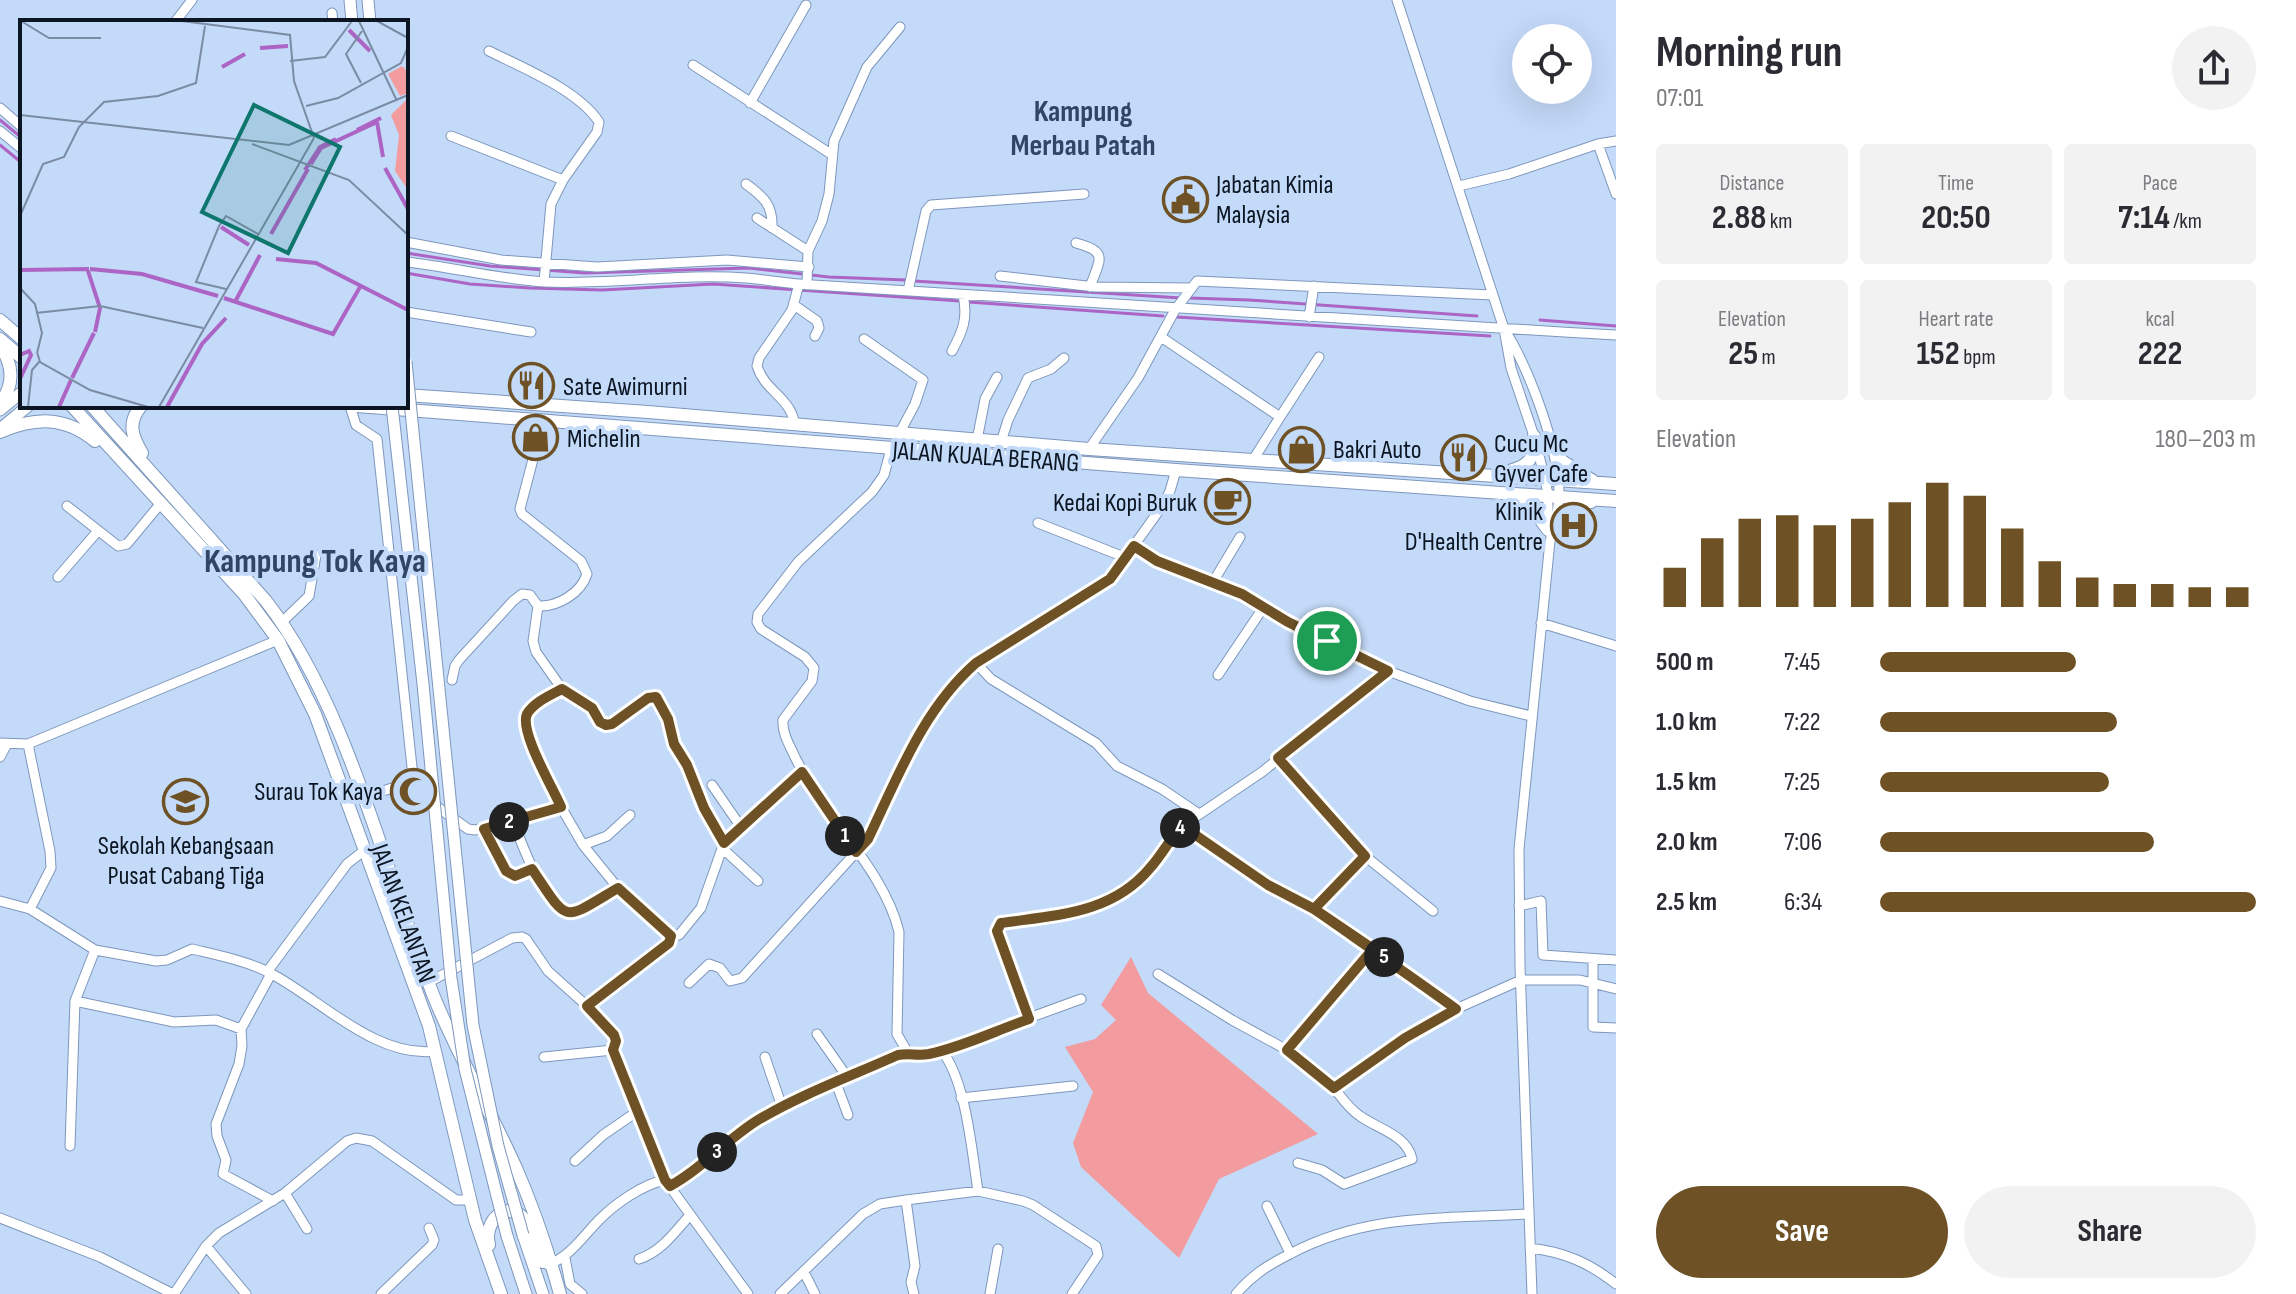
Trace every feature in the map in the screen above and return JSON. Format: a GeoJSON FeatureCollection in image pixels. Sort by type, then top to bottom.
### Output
{"type":"FeatureCollection","features":[{"type":"Feature","properties":{"kind":"highway"},"geometry":{"type":"LineString","coordinates":[[0,318],[20,328]]}},
{"type":"Feature","properties":{"kind":"highway"},"geometry":{"type":"LineString","coordinates":[[0,318],[20,337]]}},
{"type":"Feature","properties":{"kind":"highway"},"geometry":{"type":"LineString","coordinates":[[0,339],[20,356]]}},
{"type":"Feature","properties":{"kind":"highway"},"geometry":{"type":"LineString","coordinates":[[0,346],[11,369],[9,388],[0,403]]}},
{"type":"Feature","properties":{"kind":"highway","name":"JALAN KUALA BERANG"},"geometry":{"type":"LineString","coordinates":[[408,395],[1089,449],[1616,484]]}},
{"type":"Feature","properties":{"kind":"highway","name":"JALAN KELANTAN"},"geometry":{"type":"LineString","coordinates":[[74,408],[244,594],[278,640],[326,739],[436,1051],[470,1200],[502,1294]]}},
{"type":"Feature","properties":{"kind":"highway","name":"JALAN KELANTAN"},"geometry":{"type":"LineString","coordinates":[[94,408],[282,622],[331,715],[448,1030],[523,1185],[558,1294]]}},
{"type":"Feature","properties":{"kind":"highway"},"geometry":{"type":"LineString","coordinates":[[139,408],[133,415],[133,437],[160,481]]}},
{"type":"Feature","properties":{"kind":"highway","name":"JALAN KUALA BERANG"},"geometry":{"type":"LineString","coordinates":[[382,408],[891,449],[1611,500]]}},
{"type":"Feature","properties":{"kind":"highway"},"geometry":{"type":"LineString","coordinates":[[648,412],[696,422],[704,434]]}},
{"type":"Feature","properties":{"kind":"highway"},"geometry":{"type":"LineString","coordinates":[[0,431],[39,421],[67,424],[80,429],[126,466]]}},
{"type":"Feature","properties":{"kind":"highway"},"geometry":{"type":"LineString","coordinates":[[800,426],[797,434],[805,442]]}},
{"type":"Feature","properties":{"kind":"highway"},"geometry":{"type":"LineString","coordinates":[[1494,474],[1520,468],[1531,461],[1535,449],[1534,436]]}},
{"type":"Feature","properties":{"kind":"highway"},"geometry":{"type":"LineString","coordinates":[[1551,444],[1562,461],[1596,483]]}},
{"type":"Feature","properties":{"kind":"highway"},"geometry":{"type":"LineString","coordinates":[[1500,492],[1532,508],[1549,536]]}},
{"type":"Feature","properties":{"kind":"highway"},"geometry":{"type":"LineString","coordinates":[[1556,517],[1580,504],[1611,500]]}},
{"type":"Feature","properties":{"kind":"highway"},"geometry":{"type":"LineString","coordinates":[[502,1294],[487,1235],[490,1222],[495,1217],[507,1212],[526,1221],[548,1265]]}},
{"type":"Feature","properties":{"kind":"main road"},"geometry":{"type":"LineString","coordinates":[[350,0],[352,20]]}},
{"type":"Feature","properties":{"kind":"main road"},"geometry":{"type":"LineString","coordinates":[[368,0],[370,20]]}},
{"type":"Feature","properties":{"kind":"main road"},"geometry":{"type":"LineString","coordinates":[[408,382],[473,1025],[498,1146],[543,1294]]}},
{"type":"Feature","properties":{"kind":"main road"},"geometry":{"type":"LineString","coordinates":[[0,410],[20,394]]}},
{"type":"Feature","properties":{"kind":"main road"},"geometry":{"type":"LineString","coordinates":[[0,431],[26,408]]}},
{"type":"Feature","properties":{"kind":"main road"},"geometry":{"type":"LineString","coordinates":[[392,408],[454,1002],[465,1069],[507,1236],[526,1294]]}},
{"type":"Feature","properties":{"kind":"street"},"geometry":{"type":"LineString","coordinates":[[177,20],[192,0]]}},
{"type":"Feature","properties":{"kind":"street"},"geometry":{"type":"LineString","coordinates":[[1397,0],[1504,329],[1511,368],[1552,480]]}},
{"type":"Feature","properties":{"kind":"street"},"geometry":{"type":"LineString","coordinates":[[750,103],[806,5]]}},
{"type":"Feature","properties":{"kind":"street"},"geometry":{"type":"LineString","coordinates":[[800,426],[791,408],[767,383],[757,366],[759,358],[802,285],[808,251],[822,221],[829,194],[833,167],[831,154],[847,106],[867,67],[900,27]]}},
{"type":"Feature","properties":{"kind":"street"},"geometry":{"type":"LineString","coordinates":[[489,51],[552,83],[592,111],[599,122],[597,132],[563,180],[551,204],[545,272]]}},
{"type":"Feature","properties":{"kind":"street"},"geometry":{"type":"LineString","coordinates":[[693,65],[831,154]]}},
{"type":"Feature","properties":{"kind":"street"},"geometry":{"type":"LineString","coordinates":[[0,108],[20,125]]}},
{"type":"Feature","properties":{"kind":"street"},"geometry":{"type":"LineString","coordinates":[[0,131],[20,147]]}},
{"type":"Feature","properties":{"kind":"street"},"geometry":{"type":"LineString","coordinates":[[451,136],[563,180]]}},
{"type":"Feature","properties":{"kind":"street"},"geometry":{"type":"LineString","coordinates":[[1459,186],[1616,141]]}},
{"type":"Feature","properties":{"kind":"street"},"geometry":{"type":"LineString","coordinates":[[1598,144],[1616,194]]}},
{"type":"Feature","properties":{"kind":"street"},"geometry":{"type":"LineString","coordinates":[[746,184],[767,200],[773,214],[772,228]]}},
{"type":"Feature","properties":{"kind":"street"},"geometry":{"type":"LineString","coordinates":[[909,288],[926,211],[933,204],[1084,194]]}},
{"type":"Feature","properties":{"kind":"street"},"geometry":{"type":"LineString","coordinates":[[757,218],[808,251]]}},
{"type":"Feature","properties":{"kind":"street"},"geometry":{"type":"LineString","coordinates":[[408,242],[501,260],[545,272],[718,277],[802,285],[909,288],[964,300],[1043,290],[1093,293],[1178,306],[1616,335]]}},
{"type":"Feature","properties":{"kind":"street"},"geometry":{"type":"LineString","coordinates":[[1076,243],[1098,252],[1093,293]]}},
{"type":"Feature","properties":{"kind":"street"},"geometry":{"type":"LineString","coordinates":[[408,262],[486,276],[727,260],[802,285],[819,328],[815,336]]}},
{"type":"Feature","properties":{"kind":"street"},"geometry":{"type":"LineString","coordinates":[[1000,276],[1043,290],[1093,293],[1191,289]]}},
{"type":"Feature","properties":{"kind":"street"},"geometry":{"type":"LineString","coordinates":[[1089,449],[1118,410],[1178,306],[1200,281],[1492,295]]}},
{"type":"Feature","properties":{"kind":"street"},"geometry":{"type":"LineString","coordinates":[[1309,314],[1314,286]]}},
{"type":"Feature","properties":{"kind":"street"},"geometry":{"type":"LineString","coordinates":[[952,351],[967,315],[964,300]]}},
{"type":"Feature","properties":{"kind":"street"},"geometry":{"type":"LineString","coordinates":[[408,312],[531,332]]}},
{"type":"Feature","properties":{"kind":"street"},"geometry":{"type":"LineString","coordinates":[[1504,329],[1519,353],[1551,444],[1556,517],[1549,536]]}},
{"type":"Feature","properties":{"kind":"street"},"geometry":{"type":"LineString","coordinates":[[1161,337],[1280,417]]}},
{"type":"Feature","properties":{"kind":"street"},"geometry":{"type":"LineString","coordinates":[[864,339],[923,380],[915,404],[899,434]]}},
{"type":"Feature","properties":{"kind":"street"},"geometry":{"type":"LineString","coordinates":[[1253,460],[1319,357]]}},
{"type":"Feature","properties":{"kind":"street"},"geometry":{"type":"LineString","coordinates":[[1001,442],[1028,378],[1051,369],[1064,358]]}},
{"type":"Feature","properties":{"kind":"street"},"geometry":{"type":"LineString","coordinates":[[977,440],[985,399],[997,377]]}},
{"type":"Feature","properties":{"kind":"street"},"geometry":{"type":"LineString","coordinates":[[351,408],[356,425],[377,439],[414,786],[422,796],[468,829],[484,829],[561,807]]}},
{"type":"Feature","properties":{"kind":"street"},"geometry":{"type":"LineString","coordinates":[[538,606],[552,605],[573,593],[587,574],[581,561],[522,514],[522,494],[533,468],[543,421]]}},
{"type":"Feature","properties":{"kind":"street"},"geometry":{"type":"LineString","coordinates":[[891,449],[884,475],[872,492],[798,562],[758,614],[757,622],[761,629],[805,657],[814,668],[812,681],[786,714],[782,727],[802,772],[896,917],[899,946],[897,1034],[908,1053]]}},
{"type":"Feature","properties":{"kind":"street"},"geometry":{"type":"LineString","coordinates":[[689,983],[709,964],[720,968],[730,981],[742,978],[868,839],[923,727],[965,672],[1101,585],[1117,571],[1163,505],[1176,470]]}},
{"type":"Feature","properties":{"kind":"street"},"geometry":{"type":"LineString","coordinates":[[1532,1294],[1519,906],[1520,825],[1554,495]]}},
{"type":"Feature","properties":{"kind":"street"},"geometry":{"type":"LineString","coordinates":[[67,506],[118,546],[127,544],[161,503]]}},
{"type":"Feature","properties":{"kind":"street"},"geometry":{"type":"LineString","coordinates":[[1038,523],[1124,557]]}},
{"type":"Feature","properties":{"kind":"street"},"geometry":{"type":"LineString","coordinates":[[58,577],[97,532]]}},
{"type":"Feature","properties":{"kind":"street"},"geometry":{"type":"LineString","coordinates":[[1213,582],[1240,537]]}},
{"type":"Feature","properties":{"kind":"street"},"geometry":{"type":"LineString","coordinates":[[1134,546],[1157,561],[1242,594],[1263,608],[1388,671],[1453,696],[1531,716]]}},
{"type":"Feature","properties":{"kind":"street"},"geometry":{"type":"LineString","coordinates":[[282,622],[309,596],[316,555]]}},
{"type":"Feature","properties":{"kind":"street"},"geometry":{"type":"LineString","coordinates":[[452,680],[459,660],[519,596],[530,595],[538,606],[533,641],[536,652],[562,689],[592,708],[600,722],[612,724],[648,698],[656,697],[668,719],[674,744],[687,765],[723,845],[758,881]]}},
{"type":"Feature","properties":{"kind":"street"},"geometry":{"type":"LineString","coordinates":[[1218,675],[1263,608]]}},
{"type":"Feature","properties":{"kind":"street"},"geometry":{"type":"LineString","coordinates":[[1541,623],[1616,646]]}},
{"type":"Feature","properties":{"kind":"street"},"geometry":{"type":"LineString","coordinates":[[0,757],[4,743],[28,744],[278,640]]}},
{"type":"Feature","properties":{"kind":"street"},"geometry":{"type":"LineString","coordinates":[[976,663],[991,679],[1096,743],[1117,766],[1162,789],[1199,814]]}},
{"type":"Feature","properties":{"kind":"street"},"geometry":{"type":"LineString","coordinates":[[1029,1019],[997,931],[1001,923],[1085,911],[1111,900],[1151,868],[1185,824],[1278,758],[1388,671]]}},
{"type":"Feature","properties":{"kind":"street"},"geometry":{"type":"LineString","coordinates":[[562,689],[534,706],[525,720],[528,735],[561,807],[583,845],[618,888],[671,936],[679,935],[701,908],[723,845],[802,772]]}},
{"type":"Feature","properties":{"kind":"street"},"geometry":{"type":"LineString","coordinates":[[28,744],[51,868],[30,909]]}},
{"type":"Feature","properties":{"kind":"street"},"geometry":{"type":"LineString","coordinates":[[1278,758],[1365,856],[1433,911]]}},
{"type":"Feature","properties":{"kind":"street"},"geometry":{"type":"LineString","coordinates":[[712,785],[741,827]]}},
{"type":"Feature","properties":{"kind":"street"},"geometry":{"type":"LineString","coordinates":[[363,798],[392,788],[414,786]]}},
{"type":"Feature","properties":{"kind":"street"},"geometry":{"type":"LineString","coordinates":[[583,845],[607,836],[630,815]]}},
{"type":"Feature","properties":{"kind":"street"},"geometry":{"type":"LineString","coordinates":[[513,821],[532,869],[558,908],[566,914],[582,910],[618,888]]}},
{"type":"Feature","properties":{"kind":"street"},"geometry":{"type":"LineString","coordinates":[[1185,824],[1194,834],[1268,885],[1314,909],[1456,1009]]}},
{"type":"Feature","properties":{"kind":"street"},"geometry":{"type":"LineString","coordinates":[[484,829],[510,875],[532,869]]}},
{"type":"Feature","properties":{"kind":"street"},"geometry":{"type":"LineString","coordinates":[[273,1201],[223,1174],[226,1160],[216,1124],[239,1064],[241,1029],[269,973],[347,864],[366,849]]}},
{"type":"Feature","properties":{"kind":"street"},"geometry":{"type":"LineString","coordinates":[[1314,909],[1365,856]]}},
{"type":"Feature","properties":{"kind":"street"},"geometry":{"type":"LineString","coordinates":[[0,901],[30,909],[95,950],[161,961],[192,949],[269,973],[373,1038],[426,1052],[436,1051]]}},
{"type":"Feature","properties":{"kind":"street"},"geometry":{"type":"LineString","coordinates":[[1519,906],[1541,901],[1543,955],[1616,960]]}},
{"type":"Feature","properties":{"kind":"street"},"geometry":{"type":"LineString","coordinates":[[587,1006],[669,943],[671,936]]}},
{"type":"Feature","properties":{"kind":"street"},"geometry":{"type":"LineString","coordinates":[[429,982],[512,938],[522,937],[548,971],[614,1035],[613,1050],[667,1183],[748,1294]]}},
{"type":"Feature","properties":{"kind":"street"},"geometry":{"type":"LineString","coordinates":[[1287,1050],[1373,949]]}},
{"type":"Feature","properties":{"kind":"street"},"geometry":{"type":"LineString","coordinates":[[70,1146],[75,1001],[95,950]]}},
{"type":"Feature","properties":{"kind":"street"},"geometry":{"type":"LineString","coordinates":[[1593,960],[1593,1027],[1616,1028]]}},
{"type":"Feature","properties":{"kind":"street"},"geometry":{"type":"LineString","coordinates":[[1158,974],[1287,1050],[1334,1088],[1360,1116],[1394,1134],[1409,1149],[1413,1158],[1344,1184],[1322,1170],[1298,1163]]}},
{"type":"Feature","properties":{"kind":"street"},"geometry":{"type":"LineString","coordinates":[[1334,1088],[1405,1038],[1456,1009],[1521,980],[1592,982],[1616,989]]}},
{"type":"Feature","properties":{"kind":"street"},"geometry":{"type":"LineString","coordinates":[[548,1265],[565,1258],[603,1216],[653,1182],[667,1183],[693,1174],[755,1122],[782,1107],[908,1053],[925,1055],[1081,999]]}},
{"type":"Feature","properties":{"kind":"street"},"geometry":{"type":"LineString","coordinates":[[75,1001],[174,1022],[216,1020],[241,1029]]}},
{"type":"Feature","properties":{"kind":"street"},"geometry":{"type":"LineString","coordinates":[[817,1034],[848,1078]]}},
{"type":"Feature","properties":{"kind":"street"},"geometry":{"type":"LineString","coordinates":[[544,1057],[613,1050]]}},
{"type":"Feature","properties":{"kind":"street"},"geometry":{"type":"LineString","coordinates":[[941,1050],[950,1061],[961,1098],[978,1191]]}},
{"type":"Feature","properties":{"kind":"street"},"geometry":{"type":"LineString","coordinates":[[765,1057],[782,1107]]}},
{"type":"Feature","properties":{"kind":"street"},"geometry":{"type":"LineString","coordinates":[[836,1083],[848,1115]]}},
{"type":"Feature","properties":{"kind":"street"},"geometry":{"type":"LineString","coordinates":[[961,1098],[1073,1086]]}},
{"type":"Feature","properties":{"kind":"street"},"geometry":{"type":"LineString","coordinates":[[575,1161],[638,1111]]}},
{"type":"Feature","properties":{"kind":"street"},"geometry":{"type":"LineString","coordinates":[[0,1218],[100,1257],[173,1294],[206,1246],[219,1233],[285,1193],[340,1145],[356,1138],[372,1141],[456,1200],[470,1200]]}},
{"type":"Feature","properties":{"kind":"street"},"geometry":{"type":"LineString","coordinates":[[780,1294],[863,1214],[880,1204],[978,1191],[1033,1205],[1096,1246],[1098,1255],[1072,1294]]}},
{"type":"Feature","properties":{"kind":"street"},"geometry":{"type":"LineString","coordinates":[[285,1193],[307,1229]]}},
{"type":"Feature","properties":{"kind":"street"},"geometry":{"type":"LineString","coordinates":[[906,1200],[915,1266],[911,1282],[914,1294]]}},
{"type":"Feature","properties":{"kind":"street"},"geometry":{"type":"LineString","coordinates":[[1267,1206],[1290,1253]]}},
{"type":"Feature","properties":{"kind":"street"},"geometry":{"type":"LineString","coordinates":[[1236,1294],[1261,1269],[1319,1238],[1372,1224],[1528,1214]]}},
{"type":"Feature","properties":{"kind":"street"},"geometry":{"type":"LineString","coordinates":[[639,1259],[650,1256],[690,1215]]}},
{"type":"Feature","properties":{"kind":"street"},"geometry":{"type":"LineString","coordinates":[[381,1294],[432,1245],[434,1240],[429,1228]]}},
{"type":"Feature","properties":{"kind":"street"},"geometry":{"type":"LineString","coordinates":[[206,1246],[246,1294]]}},
{"type":"Feature","properties":{"kind":"street"},"geometry":{"type":"LineString","coordinates":[[1530,1248],[1567,1254],[1587,1263],[1616,1284]]}},
{"type":"Feature","properties":{"kind":"street"},"geometry":{"type":"LineString","coordinates":[[990,1294],[998,1249]]}},
{"type":"Feature","properties":{"kind":"street"},"geometry":{"type":"LineString","coordinates":[[565,1258],[570,1284],[582,1294]]}},
{"type":"Feature","properties":{"kind":"street"},"geometry":{"type":"LineString","coordinates":[[804,1272],[815,1294]]}},
{"type":"Feature","properties":{"kind":"shaded area"},"geometry":{"type":"Polygon","coordinates":[[[1131,957],[1148,993],[1318,1134],[1219,1179],[1179,1258],[1081,1167],[1073,1143],[1093,1092],[1065,1047],[1095,1039],[1116,1020],[1101,1005],[1131,957]]]}},
{"type":"Feature","properties":{"kind":"waterway"},"geometry":{"type":"LineString","coordinates":[[0,120],[20,136]]}},
{"type":"Feature","properties":{"kind":"waterway"},"geometry":{"type":"LineString","coordinates":[[0,145],[20,161]]}},
{"type":"Feature","properties":{"kind":"waterway"},"geometry":{"type":"LineString","coordinates":[[408,253],[490,266],[585,273],[749,268],[829,277],[906,280]]}},
{"type":"Feature","properties":{"kind":"waterway"},"geometry":{"type":"LineString","coordinates":[[408,273],[470,284],[530,288],[602,290],[713,284],[960,301]]}},
{"type":"Feature","properties":{"kind":"waterway"},"geometry":{"type":"LineString","coordinates":[[914,281],[1181,298]]}},
{"type":"Feature","properties":{"kind":"waterway"},"geometry":{"type":"LineString","coordinates":[[1189,298],[1477,316]]}},
{"type":"Feature","properties":{"kind":"waterway"},"geometry":{"type":"LineString","coordinates":[[968,302],[1163,316]]}},
{"type":"Feature","properties":{"kind":"waterway"},"geometry":{"type":"LineString","coordinates":[[1176,317],[1490,336]]}},
{"type":"Feature","properties":{"kind":"waterway"},"geometry":{"type":"LineString","coordinates":[[1540,320],[1616,326]]}},
{"type":"Feature","properties":{"kind":"place","name":"Jabatan Kimia Malaysia"},"geometry":{"type":"Point","coordinates":[1185,199]}},
{"type":"Feature","properties":{"kind":"place","name":"Sate Awimurni"},"geometry":{"type":"Point","coordinates":[532,386]}},
{"type":"Feature","properties":{"kind":"place","name":"Michelin"},"geometry":{"type":"Point","coordinates":[536,438]}},
{"type":"Feature","properties":{"kind":"place","name":"Bakri Auto"},"geometry":{"type":"Point","coordinates":[1302,449]}},
{"type":"Feature","properties":{"kind":"place","name":"Cucu Mc Gyver Cafe"},"geometry":{"type":"Point","coordinates":[1463,458]}},
{"type":"Feature","properties":{"kind":"place","name":"Kedai Kopi Buruk"},"geometry":{"type":"Point","coordinates":[1228,502]}},
{"type":"Feature","properties":{"kind":"place","name":"Klinik D'Health Centre"},"geometry":{"type":"Point","coordinates":[1574,526]}},
{"type":"Feature","properties":{"kind":"place","name":"Surau Tok Kaya"},"geometry":{"type":"Point","coordinates":[414,791]}},
{"type":"Feature","properties":{"kind":"place","name":"Sekolah Kebangsaan Pusat Cabang Tiga"},"geometry":{"type":"Point","coordinates":[186,802]}},
{"type":"Feature","properties":{"kind":"district","name":"Kampung Merbau Patah"},"geometry":{"type":"Point","coordinates":[1083,128]}},
{"type":"Feature","properties":{"kind":"district","name":"Kampung Tok Kaya"},"geometry":{"type":"Point","coordinates":[315,560]}},
{"type":"Feature","properties":{"kind":"route"},"geometry":{"type":"LineString","coordinates":[[1327,641],[1242,594],[1157,561],[1134,546],[1110,579],[965,672],[923,727],[868,839],[856,852],[802,772],[724,843],[712,825],[687,765],[674,744],[668,719],[656,697],[648,698],[612,724],[606,725],[600,722],[592,708],[562,689],[534,706],[525,720],[525,728],[561,807],[484,829],[506,871],[515,876],[532,869],[558,908],[566,914],[582,910],[618,888],[671,936],[669,943],[587,1006],[614,1035],[613,1050],[670,1186],[693,1174],[755,1122],[804,1096],[898,1055],[925,1055],[1029,1019],[997,931],[1001,923],[1085,911],[1105,904],[1151,868],[1185,824],[1194,834],[1268,885],[1314,909],[1373,949],[1287,1050],[1334,1088],[1405,1038],[1456,1009],[1373,949],[1326,918],[1314,909],[1365,856],[1278,758],[1388,671],[1327,641]]}}]}
